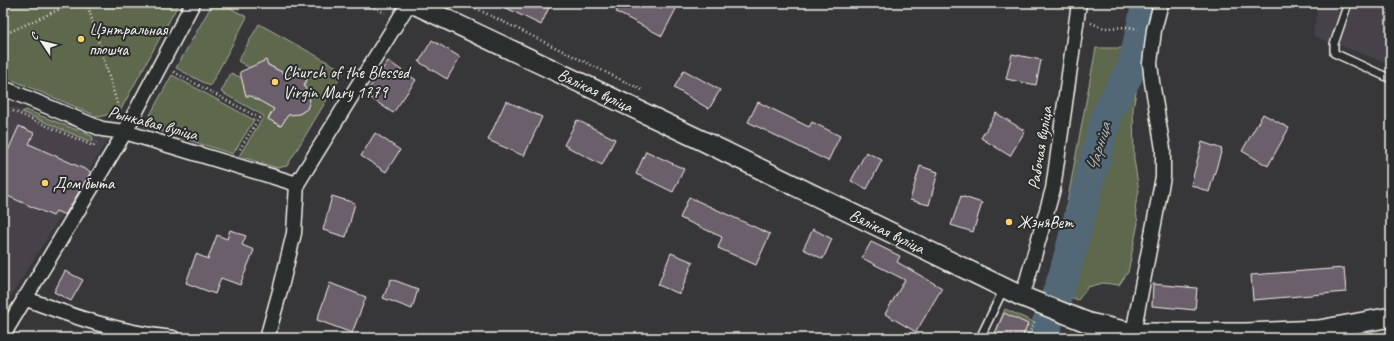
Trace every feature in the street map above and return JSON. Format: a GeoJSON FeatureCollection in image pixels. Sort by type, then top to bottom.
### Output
{"type":"FeatureCollection","features":[{"type":"Feature","properties":{"kind":"main road","name":"Вялікая вуліца"},"geometry":{"type":"LineString","coordinates":[[412,3],[703,141],[1021,296],[1089,323],[1133,333],[1246,333],[1319,330],[1391,317]]}},
{"type":"Feature","properties":{"kind":"street"},"geometry":{"type":"LineString","coordinates":[[3,335],[125,132],[193,3]]}},
{"type":"Feature","properties":{"kind":"street"},"geometry":{"type":"LineString","coordinates":[[267,338],[294,233],[297,184],[409,3]]}},
{"type":"Feature","properties":{"kind":"street","name":"Рабочая вуліца"},"geometry":{"type":"LineString","coordinates":[[1021,296],[1026,284],[1053,189],[1079,3]]}},
{"type":"Feature","properties":{"kind":"street"},"geometry":{"type":"LineString","coordinates":[[1133,333],[1163,177],[1163,149],[1150,63],[1154,30],[1161,3]]}},
{"type":"Feature","properties":{"kind":"street","name":"Рынкавая вуліца"},"geometry":{"type":"LineString","coordinates":[[3,88],[102,129],[125,132],[297,184]]}},
{"type":"Feature","properties":{"kind":"street"},"geometry":{"type":"LineString","coordinates":[[24,298],[75,318],[127,332],[173,338]]}},
{"type":"Feature","properties":{"kind":"lane"},"geometry":{"type":"LineString","coordinates":[[1348,3],[1334,44],[1334,53],[1391,78]]}},
{"type":"Feature","properties":{"kind":"lane"},"geometry":{"type":"LineString","coordinates":[[980,338],[1004,287]]}},
{"type":"Feature","properties":{"kind":"path"},"geometry":{"type":"LineString","coordinates":[[3,35],[73,3]]}},
{"type":"Feature","properties":{"kind":"path"},"geometry":{"type":"LineString","coordinates":[[87,3],[120,112]]}},
{"type":"Feature","properties":{"kind":"path"},"geometry":{"type":"LineString","coordinates":[[465,3],[647,93]]}},
{"type":"Feature","properties":{"kind":"path"},"geometry":{"type":"LineString","coordinates":[[1077,18],[1104,28],[1129,27]]}},
{"type":"Feature","properties":{"kind":"path"},"geometry":{"type":"LineString","coordinates":[[174,72],[259,118],[240,149]]}},
{"type":"Feature","properties":{"kind":"path"},"geometry":{"type":"LineString","coordinates":[[120,112],[124,105]]}},
{"type":"Feature","properties":{"kind":"path"},"geometry":{"type":"LineString","coordinates":[[113,113],[120,112]]}},
{"type":"Feature","properties":{"kind":"path"},"geometry":{"type":"LineString","coordinates":[[1028,338],[1037,315]]}},
{"type":"Feature","properties":{"kind":"shaded area"},"geometry":{"type":"Polygon","coordinates":[[[1318,3],[1391,3],[1391,64],[1313,36],[1318,3]]]}},
{"type":"Feature","properties":{"kind":"shaded area"},"geometry":{"type":"Polygon","coordinates":[[[3,105],[110,136],[3,309],[3,105]]]}},
{"type":"Feature","properties":{"kind":"green space","name":"Цэнтральная плошча"},"geometry":{"type":"Polygon","coordinates":[[[3,3],[179,3],[120,111],[99,117],[3,76],[3,3]]]}},
{"type":"Feature","properties":{"kind":"green space"},"geometry":{"type":"Polygon","coordinates":[[[213,3],[221,3],[247,17],[210,86],[176,68],[213,3]]]}},
{"type":"Feature","properties":{"kind":"green space"},"geometry":{"type":"Polygon","coordinates":[[[259,24],[344,71],[287,166],[277,168],[239,156],[264,116],[221,92],[231,73],[242,78],[246,95],[250,95],[274,109],[268,119],[281,126],[289,113],[299,114],[308,106],[309,98],[303,88],[310,74],[297,67],[291,77],[267,64],[265,61],[263,62],[262,67],[248,67],[238,61],[259,24]]]}},
{"type":"Feature","properties":{"kind":"green space"},"geometry":{"type":"Polygon","coordinates":[[[1096,48],[1144,48],[1133,109],[1134,159],[1139,191],[1135,207],[1138,223],[1128,272],[1119,285],[1103,283],[1088,287],[1078,300],[1046,287],[1065,214],[1096,48]]]}},
{"type":"Feature","properties":{"kind":"green space"},"geometry":{"type":"Polygon","coordinates":[[[172,75],[254,120],[233,154],[144,126],[172,75]]]}},
{"type":"Feature","properties":{"kind":"green space"},"geometry":{"type":"Polygon","coordinates":[[[26,110],[92,136],[93,139],[91,142],[22,112],[26,110]]]}},
{"type":"Feature","properties":{"kind":"green space"},"geometry":{"type":"Polygon","coordinates":[[[1005,309],[1066,337],[993,338],[1005,309]]]}},
{"type":"Feature","properties":{"kind":"building"},"geometry":{"type":"Polygon","coordinates":[[[496,3],[551,3],[541,25],[496,3]]]}},
{"type":"Feature","properties":{"kind":"building"},"geometry":{"type":"Polygon","coordinates":[[[621,3],[679,3],[662,36],[616,12],[621,3]]]}},
{"type":"Feature","properties":{"kind":"building"},"geometry":{"type":"Polygon","coordinates":[[[432,40],[460,57],[447,79],[419,62],[432,40]]]}},
{"type":"Feature","properties":{"kind":"building"},"geometry":{"type":"Polygon","coordinates":[[[1012,54],[1041,60],[1036,85],[1006,79],[1012,54]]]}},
{"type":"Feature","properties":{"kind":"building","name":"Church of the Blessed Virgin Mary 1779"},"geometry":{"type":"Polygon","coordinates":[[[266,60],[268,65],[291,77],[297,67],[310,74],[304,85],[310,100],[307,109],[299,114],[288,115],[281,126],[268,119],[274,109],[251,96],[246,96],[240,72],[266,60]]]}},
{"type":"Feature","properties":{"kind":"building"},"geometry":{"type":"Polygon","coordinates":[[[388,61],[416,80],[393,113],[365,94],[388,61]]]}},
{"type":"Feature","properties":{"kind":"building"},"geometry":{"type":"Polygon","coordinates":[[[684,70],[720,90],[709,109],[674,88],[684,70]]]}},
{"type":"Feature","properties":{"kind":"building"},"geometry":{"type":"Polygon","coordinates":[[[506,101],[542,117],[524,156],[488,140],[506,101]]]}},
{"type":"Feature","properties":{"kind":"building"},"geometry":{"type":"Polygon","coordinates":[[[758,102],[809,127],[812,122],[840,136],[828,161],[748,122],[758,102]]]}},
{"type":"Feature","properties":{"kind":"building"},"geometry":{"type":"Polygon","coordinates":[[[996,113],[1025,131],[1010,156],[981,138],[996,113]]]}},
{"type":"Feature","properties":{"kind":"building"},"geometry":{"type":"Polygon","coordinates":[[[1263,114],[1289,128],[1268,166],[1242,151],[1263,114]]]}},
{"type":"Feature","properties":{"kind":"building"},"geometry":{"type":"Polygon","coordinates":[[[577,120],[615,139],[602,165],[564,145],[577,120]]]}},
{"type":"Feature","properties":{"kind":"building","name":"Дом быта"},"geometry":{"type":"Polygon","coordinates":[[[19,126],[34,133],[29,144],[91,172],[65,215],[56,211],[53,216],[3,194],[3,162],[19,126]]]}},
{"type":"Feature","properties":{"kind":"building"},"geometry":{"type":"Polygon","coordinates":[[[375,133],[400,150],[386,172],[361,156],[375,133]]]}},
{"type":"Feature","properties":{"kind":"building"},"geometry":{"type":"Polygon","coordinates":[[[1202,142],[1222,149],[1209,192],[1191,185],[1202,142]]]}},
{"type":"Feature","properties":{"kind":"building"},"geometry":{"type":"Polygon","coordinates":[[[646,151],[684,169],[673,192],[636,174],[646,151]]]}},
{"type":"Feature","properties":{"kind":"building"},"geometry":{"type":"Polygon","coordinates":[[[866,152],[882,160],[867,189],[851,181],[866,152]]]}},
{"type":"Feature","properties":{"kind":"building"},"geometry":{"type":"Polygon","coordinates":[[[920,166],[938,172],[929,205],[910,200],[920,166]]]}},
{"type":"Feature","properties":{"kind":"building"},"geometry":{"type":"Polygon","coordinates":[[[332,196],[355,203],[346,237],[323,230],[332,196]]]}},
{"type":"Feature","properties":{"kind":"building"},"geometry":{"type":"Polygon","coordinates":[[[961,196],[982,203],[973,232],[951,225],[961,196]]]}},
{"type":"Feature","properties":{"kind":"building"},"geometry":{"type":"Polygon","coordinates":[[[689,197],[770,234],[756,265],[718,248],[722,237],[680,218],[689,197]]]}},
{"type":"Feature","properties":{"kind":"building"},"geometry":{"type":"Polygon","coordinates":[[[813,229],[832,239],[823,259],[803,249],[813,229]]]}},
{"type":"Feature","properties":{"kind":"building"},"geometry":{"type":"Polygon","coordinates":[[[230,230],[246,236],[242,245],[254,250],[240,285],[221,278],[215,294],[186,283],[196,254],[208,259],[217,235],[227,239],[230,230]]]}},
{"type":"Feature","properties":{"kind":"building"},"geometry":{"type":"Polygon","coordinates":[[[871,242],[900,256],[897,262],[942,288],[916,332],[885,314],[905,280],[862,258],[871,242]]]}},
{"type":"Feature","properties":{"kind":"building"},"geometry":{"type":"Polygon","coordinates":[[[671,253],[693,262],[680,294],[658,285],[671,253]]]}},
{"type":"Feature","properties":{"kind":"building"},"geometry":{"type":"Polygon","coordinates":[[[1344,268],[1346,292],[1253,300],[1251,275],[1344,268]]]}},
{"type":"Feature","properties":{"kind":"building"},"geometry":{"type":"Polygon","coordinates":[[[65,271],[83,280],[71,301],[54,292],[65,271]]]}},
{"type":"Feature","properties":{"kind":"building"},"geometry":{"type":"Polygon","coordinates":[[[391,279],[418,289],[412,309],[383,298],[391,279]]]}},
{"type":"Feature","properties":{"kind":"building"},"geometry":{"type":"Polygon","coordinates":[[[330,283],[366,297],[352,333],[317,320],[330,283]]]}},
{"type":"Feature","properties":{"kind":"building"},"geometry":{"type":"Polygon","coordinates":[[[1153,284],[1197,288],[1195,310],[1152,306],[1153,284]]]}},
{"type":"Feature","properties":{"kind":"building"},"geometry":{"type":"Polygon","coordinates":[[[1004,313],[1028,324],[1022,338],[993,338],[1004,313]]]}},
{"type":"Feature","properties":{"kind":"waterway","name":"Чарніца"},"geometry":{"type":"LineString","coordinates":[[1057,295],[1065,272],[1107,113],[1134,63],[1147,3]]}},
{"type":"Feature","properties":{"kind":"waterway","name":"Чарніца"},"geometry":{"type":"LineString","coordinates":[[1042,338],[1047,324]]}},
{"type":"Feature","properties":{"kind":"place","name":"Цэнтральная плошча"},"geometry":{"type":"Point","coordinates":[81,39]}},
{"type":"Feature","properties":{"kind":"place","name":"Church of the Blessed Virgin Mary 1779"},"geometry":{"type":"Point","coordinates":[275,82]}},
{"type":"Feature","properties":{"kind":"place","name":"Дом быта"},"geometry":{"type":"Point","coordinates":[45,183]}},
{"type":"Feature","properties":{"kind":"place","name":"ЖэняВет"},"geometry":{"type":"Point","coordinates":[1009,222]}}]}
